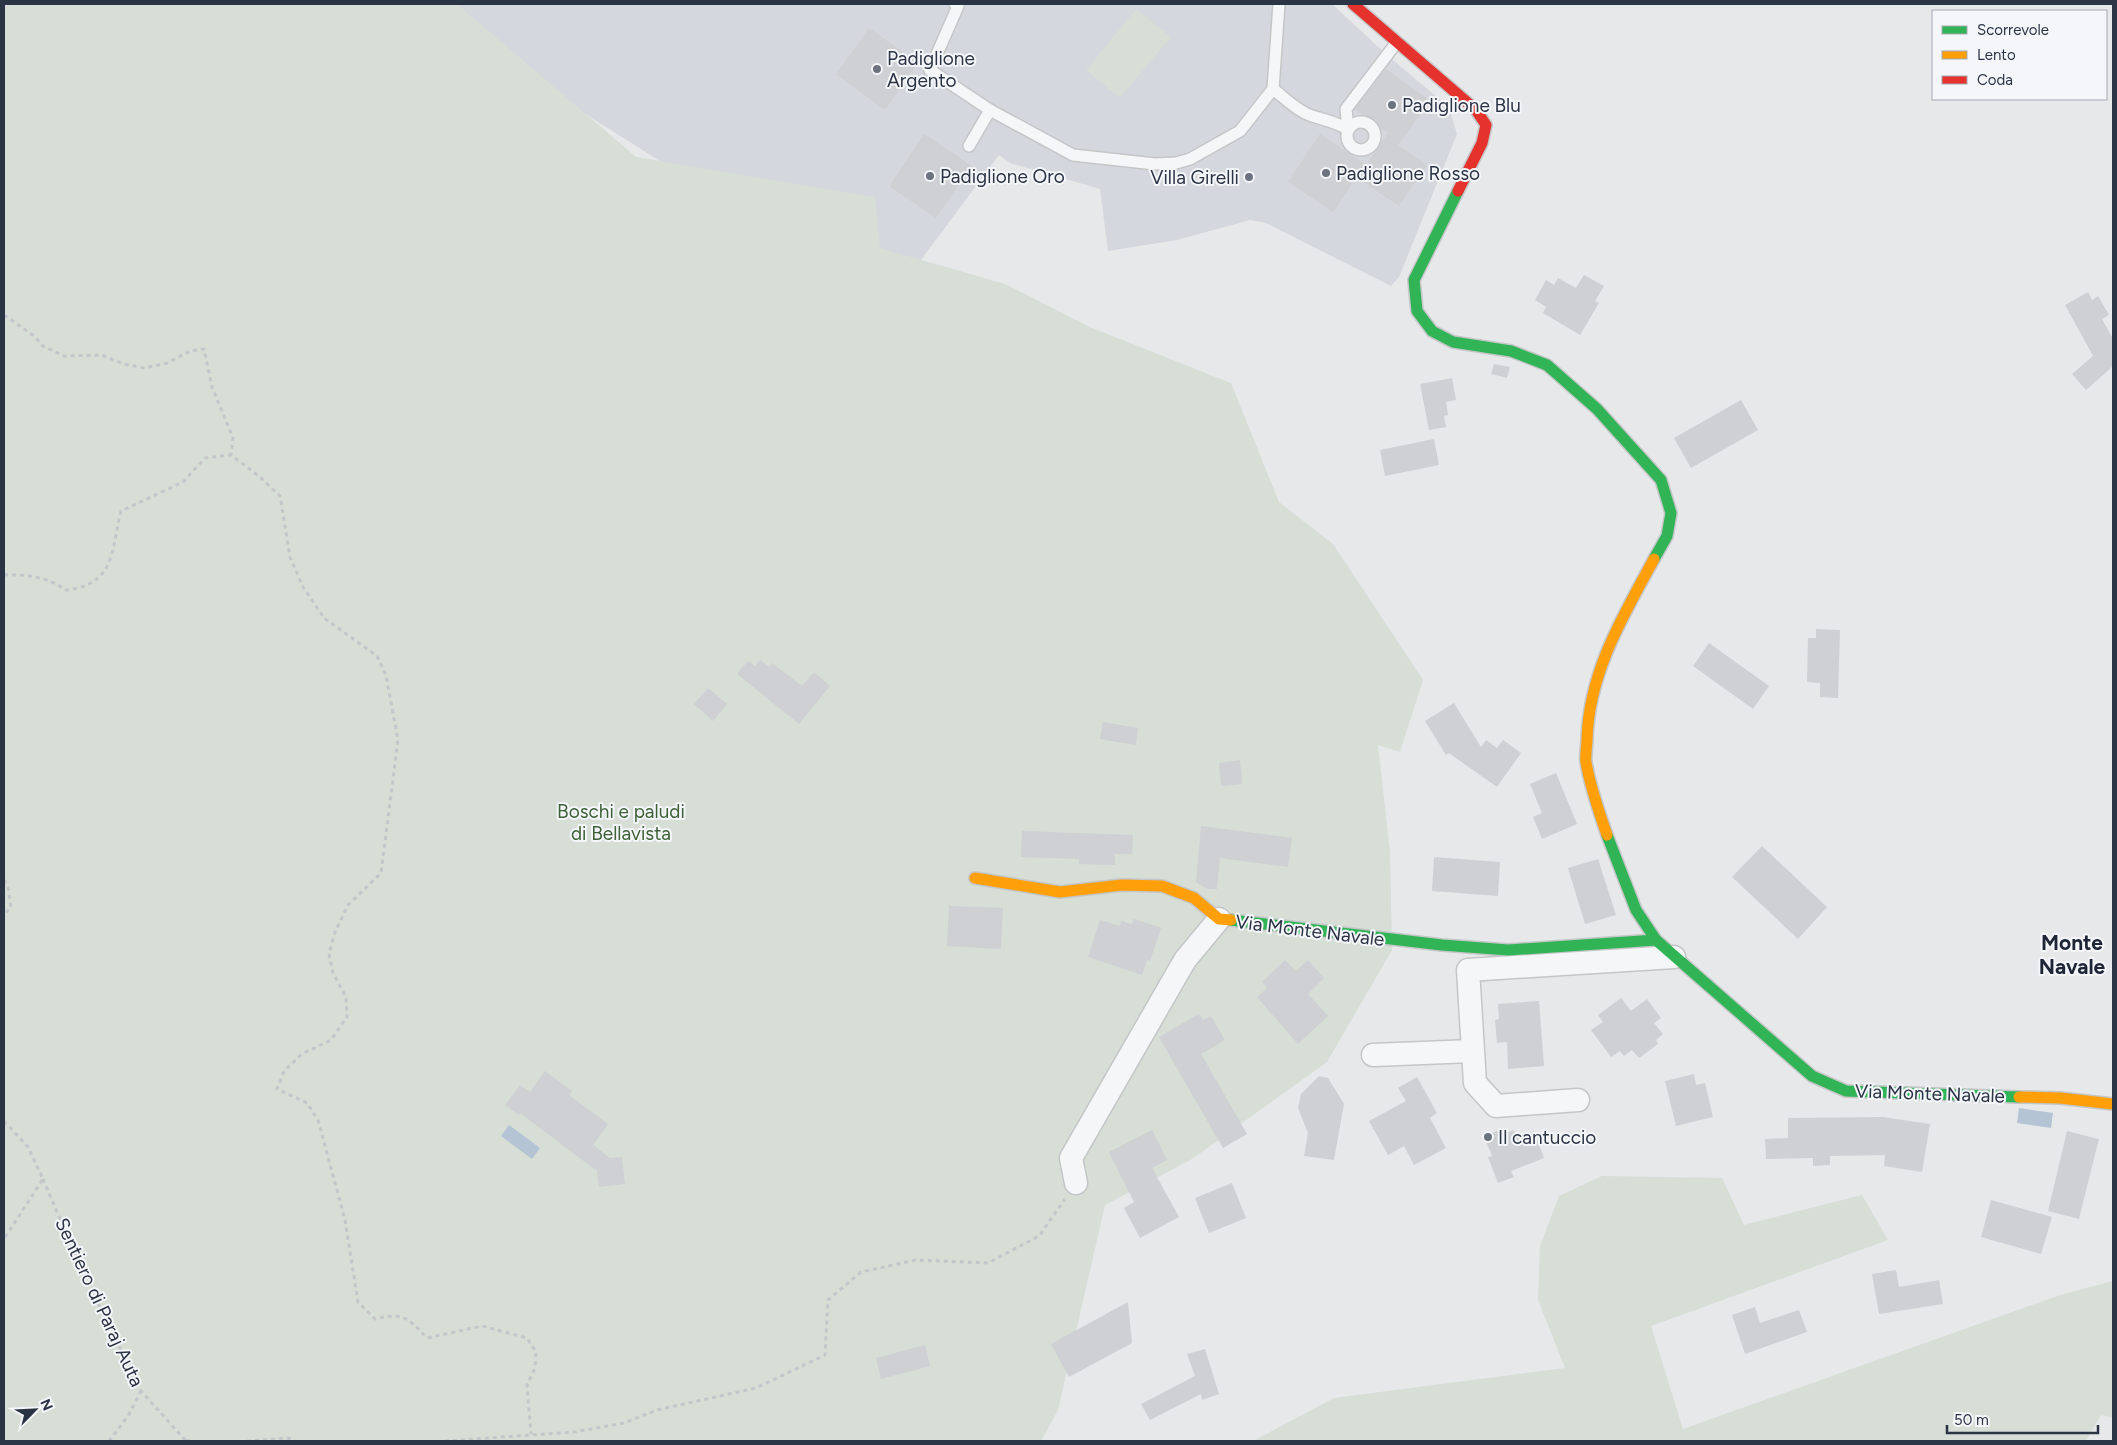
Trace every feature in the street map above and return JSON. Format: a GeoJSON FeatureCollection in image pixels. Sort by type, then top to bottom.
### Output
{"type":"FeatureCollection","features":[{"type":"Feature","properties":{"kind":"street","name":"Via Monte Navale"},"geometry":{"type":"LineString","coordinates":[[1353,4],[1476,110],[1486,125],[1482,143],[1414,280],[1417,311],[1432,331],[1453,342],[1511,351],[1547,365],[1597,409],[1661,480],[1671,513],[1667,536],[1620,621],[1606,653],[1588,710],[1586,761],[1599,813],[1636,910],[1656,940],[1812,1076],[1846,1091],[2060,1098],[2113,1104]]}},
{"type":"Feature","properties":{"kind":"street","name":"Via Monte Navale"},"geometry":{"type":"LineString","coordinates":[[975,878],[1060,892],[1122,885],[1162,886],[1194,898],[1219,919],[1442,945],[1508,950],[1656,940]]}},
{"type":"Feature","properties":{"kind":"street"},"geometry":{"type":"LineString","coordinates":[[1076,1183],[1072,1158],[1185,960],[1219,919]]}},
{"type":"Feature","properties":{"kind":"street"},"geometry":{"type":"LineString","coordinates":[[1578,1100],[1496,1106],[1475,1083],[1468,970],[1674,957]]}},
{"type":"Feature","properties":{"kind":"street"},"geometry":{"type":"LineString","coordinates":[[1373,1055],[1472,1051]]}},
{"type":"Feature","properties":{"kind":"lane"},"geometry":{"type":"LineString","coordinates":[[955,4],[958,6],[930,70],[990,110],[1073,156],[1155,164],[1176,163],[1220,144],[1240,131],[1273,89],[1280,4]]}},
{"type":"Feature","properties":{"kind":"lane"},"geometry":{"type":"LineString","coordinates":[[1273,89],[1294,106],[1312,116],[1330,120],[1348,129],[1346,109],[1397,42]]}},
{"type":"Feature","properties":{"kind":"lane"},"geometry":{"type":"LineString","coordinates":[[970,146],[990,110]]}},
{"type":"Feature","properties":{"kind":"path"},"geometry":{"type":"LineString","coordinates":[[4,315],[34,336],[44,346],[64,356],[102,355],[124,364],[145,368],[167,363],[190,351],[204,349],[212,387],[233,438],[231,455]]}},
{"type":"Feature","properties":{"kind":"path"},"geometry":{"type":"LineString","coordinates":[[4,575],[19,574],[53,581],[66,590],[83,588],[105,573],[113,556],[115,536],[121,511],[183,482],[205,458],[231,455],[260,477],[280,496],[290,557],[303,588],[324,618],[378,656],[386,675],[398,740],[381,872],[348,905],[335,932],[329,954],[333,973],[346,996],[347,1017],[331,1040],[302,1054],[284,1071],[278,1089],[307,1103],[318,1120],[346,1220],[358,1302],[374,1319],[394,1314],[412,1322],[427,1338],[482,1326],[527,1338],[536,1352],[535,1368],[527,1385],[531,1434]]}},
{"type":"Feature","properties":{"kind":"path"},"geometry":{"type":"LineString","coordinates":[[4,880],[8,888],[12,907],[4,915]]}},
{"type":"Feature","properties":{"kind":"path","name":"Sentiero di Paraj Auta"},"geometry":{"type":"LineString","coordinates":[[4,1121],[28,1147],[80,1266],[141,1390],[186,1441]]}},
{"type":"Feature","properties":{"kind":"path"},"geometry":{"type":"LineString","coordinates":[[4,1239],[43,1179]]}},
{"type":"Feature","properties":{"kind":"path"},"geometry":{"type":"LineString","coordinates":[[445,1441],[574,1432],[624,1423],[657,1410],[756,1388],[825,1355],[828,1300],[860,1272],[916,1260],[988,1263],[1039,1236],[1076,1183]]}},
{"type":"Feature","properties":{"kind":"path"},"geometry":{"type":"LineString","coordinates":[[109,1441],[128,1416],[141,1390]]}},
{"type":"Feature","properties":{"kind":"path"},"geometry":{"type":"LineString","coordinates":[[247,1441],[288,1438],[295,1441]]}},
{"type":"Feature","properties":{"kind":"path"},"geometry":{"type":"LineString","coordinates":[[186,1441],[194,1441]]}},
{"type":"Feature","properties":{"kind":"shaded area","name":"Villa Girelli"},"geometry":{"type":"Polygon","coordinates":[[[422,4],[1332,4],[1388,56],[1449,107],[1457,134],[1399,277],[1391,286],[1266,223],[1250,220],[1177,240],[1108,251],[1100,189],[1010,163],[999,155],[863,338],[666,165],[466,38],[422,4]]]}},
{"type":"Feature","properties":{"kind":"green space","name":"Boschi e paludi di Bellavista"},"geometry":{"type":"Polygon","coordinates":[[[4,4],[457,4],[636,157],[875,197],[880,248],[1005,284],[1092,328],[1231,383],[1279,502],[1333,544],[1423,680],[1400,752],[1378,745],[1390,852],[1392,950],[1327,1062],[1192,1159],[1105,1205],[1058,1410],[1041,1441],[4,1441],[4,4]]]}},
{"type":"Feature","properties":{"kind":"green space"},"geometry":{"type":"Polygon","coordinates":[[[1136,9],[1171,37],[1120,98],[1086,70],[1136,9]]]}},
{"type":"Feature","properties":{"kind":"green space"},"geometry":{"type":"Polygon","coordinates":[[[1602,1176],[1722,1178],[1744,1225],[1862,1195],[1888,1240],[1651,1326],[1683,1429],[2060,1295],[2113,1281],[2113,1418],[2101,1415],[2086,1441],[1253,1441],[1334,1398],[1565,1368],[1538,1300],[1540,1246],[1559,1196],[1602,1176]]]}},
{"type":"Feature","properties":{"kind":"water"},"geometry":{"type":"Polygon","coordinates":[[[2019,1108],[2053,1113],[2051,1128],[2017,1123],[2019,1108]]]}},
{"type":"Feature","properties":{"kind":"water"},"geometry":{"type":"Polygon","coordinates":[[[509,1125],[540,1148],[532,1159],[501,1136],[509,1125]]]}},
{"type":"Feature","properties":{"kind":"building","name":"Padiglione Argento"},"geometry":{"type":"Polygon","coordinates":[[[869,28],[918,63],[885,110],[836,74],[869,28]]]}},
{"type":"Feature","properties":{"kind":"building"},"geometry":{"type":"Polygon","coordinates":[[[1386,69],[1430,101],[1398,145],[1427,165],[1399,206],[1356,177],[1333,212],[1288,182],[1320,134],[1366,165],[1388,133],[1355,109],[1386,69]]]}},
{"type":"Feature","properties":{"kind":"building","name":"Padiglione Oro"},"geometry":{"type":"Polygon","coordinates":[[[924,134],[972,166],[936,218],[889,186],[924,134]]]}},
{"type":"Feature","properties":{"kind":"building"},"geometry":{"type":"Polygon","coordinates":[[[1584,275],[1604,286],[1595,301],[1599,303],[1580,335],[1543,313],[1546,307],[1535,300],[1546,280],[1554,285],[1558,278],[1576,288],[1584,275]]]}},
{"type":"Feature","properties":{"kind":"building"},"geometry":{"type":"Polygon","coordinates":[[[2088,292],[2092,300],[2098,296],[2109,315],[2102,319],[2113,339],[2113,366],[2086,390],[2072,374],[2093,356],[2065,305],[2088,292]]]}},
{"type":"Feature","properties":{"kind":"building"},"geometry":{"type":"Polygon","coordinates":[[[1494,364],[1510,367],[1507,378],[1491,374],[1494,364]]]}},
{"type":"Feature","properties":{"kind":"building"},"geometry":{"type":"Polygon","coordinates":[[[1452,378],[1456,400],[1446,402],[1448,415],[1444,416],[1446,427],[1429,430],[1420,384],[1452,378]]]}},
{"type":"Feature","properties":{"kind":"building"},"geometry":{"type":"Polygon","coordinates":[[[1741,400],[1758,430],[1691,468],[1674,438],[1741,400]]]}},
{"type":"Feature","properties":{"kind":"building"},"geometry":{"type":"Polygon","coordinates":[[[1434,439],[1439,465],[1385,476],[1380,450],[1434,439]]]}},
{"type":"Feature","properties":{"kind":"building"},"geometry":{"type":"Polygon","coordinates":[[[1816,629],[1840,630],[1838,698],[1820,697],[1820,683],[1807,682],[1808,638],[1816,638],[1816,629]]]}},
{"type":"Feature","properties":{"kind":"building"},"geometry":{"type":"Polygon","coordinates":[[[1709,643],[1769,686],[1753,709],[1693,666],[1709,643]]]}},
{"type":"Feature","properties":{"kind":"building"},"geometry":{"type":"Polygon","coordinates":[[[760,660],[769,667],[772,663],[802,686],[814,672],[830,686],[799,724],[737,674],[748,661],[755,666],[760,660]]]}},
{"type":"Feature","properties":{"kind":"building"},"geometry":{"type":"Polygon","coordinates":[[[708,688],[727,704],[713,721],[694,704],[708,688]]]}},
{"type":"Feature","properties":{"kind":"building"},"geometry":{"type":"Polygon","coordinates":[[[1454,703],[1481,747],[1486,740],[1497,748],[1503,740],[1521,753],[1497,787],[1449,753],[1446,755],[1425,721],[1454,703]]]}},
{"type":"Feature","properties":{"kind":"building"},"geometry":{"type":"Polygon","coordinates":[[[1103,722],[1138,728],[1136,745],[1100,739],[1103,722]]]}},
{"type":"Feature","properties":{"kind":"building"},"geometry":{"type":"Polygon","coordinates":[[[1240,760],[1242,784],[1221,786],[1219,763],[1240,760]]]}},
{"type":"Feature","properties":{"kind":"building"},"geometry":{"type":"Polygon","coordinates":[[[1556,773],[1577,824],[1542,839],[1533,817],[1542,813],[1530,784],[1556,773]]]}},
{"type":"Feature","properties":{"kind":"building"},"geometry":{"type":"Polygon","coordinates":[[[1201,826],[1292,838],[1288,867],[1220,858],[1217,889],[1207,889],[1196,882],[1201,826]]]}},
{"type":"Feature","properties":{"kind":"building"},"geometry":{"type":"Polygon","coordinates":[[[1022,831],[1133,835],[1132,854],[1115,854],[1115,865],[1079,864],[1079,859],[1021,857],[1022,831]]]}},
{"type":"Feature","properties":{"kind":"building"},"geometry":{"type":"Polygon","coordinates":[[[1762,846],[1827,907],[1798,939],[1732,877],[1762,846]]]}},
{"type":"Feature","properties":{"kind":"building"},"geometry":{"type":"Polygon","coordinates":[[[1434,857],[1500,862],[1498,896],[1432,891],[1434,857]]]}},
{"type":"Feature","properties":{"kind":"building"},"geometry":{"type":"Polygon","coordinates":[[[1598,859],[1616,915],[1585,924],[1568,868],[1598,859]]]}},
{"type":"Feature","properties":{"kind":"building"},"geometry":{"type":"Polygon","coordinates":[[[949,906],[1003,908],[1001,949],[947,946],[949,906]]]}},
{"type":"Feature","properties":{"kind":"building"},"geometry":{"type":"Polygon","coordinates":[[[1134,919],[1161,928],[1150,961],[1147,960],[1142,975],[1088,957],[1100,920],[1120,926],[1121,921],[1132,924],[1134,919]]]}},
{"type":"Feature","properties":{"kind":"building"},"geometry":{"type":"Polygon","coordinates":[[[1285,960],[1296,971],[1308,960],[1324,978],[1308,994],[1328,1016],[1298,1044],[1257,997],[1267,988],[1262,982],[1285,960]]]}},
{"type":"Feature","properties":{"kind":"building"},"geometry":{"type":"Polygon","coordinates":[[[1621,998],[1631,1011],[1647,999],[1661,1018],[1654,1023],[1663,1034],[1656,1040],[1658,1044],[1639,1058],[1632,1050],[1624,1056],[1620,1051],[1611,1057],[1591,1030],[1603,1022],[1598,1015],[1621,998]]]}},
{"type":"Feature","properties":{"kind":"building"},"geometry":{"type":"Polygon","coordinates":[[[1539,1001],[1544,1066],[1508,1069],[1507,1042],[1497,1043],[1495,1020],[1499,1019],[1498,1004],[1539,1001]]]}},
{"type":"Feature","properties":{"kind":"building"},"geometry":{"type":"Polygon","coordinates":[[[1199,1014],[1203,1020],[1211,1016],[1225,1040],[1201,1054],[1247,1134],[1223,1148],[1159,1037],[1199,1014]]]}},
{"type":"Feature","properties":{"kind":"building"},"geometry":{"type":"Polygon","coordinates":[[[545,1071],[572,1091],[569,1095],[608,1124],[593,1145],[610,1158],[622,1157],[625,1184],[599,1187],[597,1171],[520,1113],[519,1115],[505,1105],[520,1085],[530,1092],[545,1071]]]}},
{"type":"Feature","properties":{"kind":"building"},"geometry":{"type":"Polygon","coordinates":[[[1694,1074],[1696,1085],[1705,1083],[1713,1117],[1676,1126],[1665,1081],[1694,1074]]]}},
{"type":"Feature","properties":{"kind":"building"},"geometry":{"type":"Polygon","coordinates":[[[1319,1076],[1328,1078],[1344,1104],[1334,1160],[1304,1156],[1308,1133],[1298,1108],[1301,1094],[1319,1076]]]}},
{"type":"Feature","properties":{"kind":"building"},"geometry":{"type":"Polygon","coordinates":[[[1417,1077],[1437,1113],[1430,1118],[1446,1148],[1414,1165],[1404,1146],[1388,1155],[1369,1121],[1406,1101],[1398,1088],[1417,1077]]]}},
{"type":"Feature","properties":{"kind":"building"},"geometry":{"type":"Polygon","coordinates":[[[1883,1117],[1930,1124],[1922,1172],[1884,1166],[1885,1155],[1830,1156],[1830,1165],[1813,1166],[1813,1158],[1766,1159],[1765,1139],[1788,1138],[1788,1118],[1883,1117]]]}},
{"type":"Feature","properties":{"kind":"building"},"geometry":{"type":"Polygon","coordinates":[[[1502,1129],[1504,1134],[1514,1130],[1517,1138],[1534,1131],[1544,1158],[1511,1171],[1514,1177],[1498,1183],[1488,1157],[1492,1156],[1484,1136],[1502,1129]]]}},
{"type":"Feature","properties":{"kind":"building"},"geometry":{"type":"Polygon","coordinates":[[[1152,1130],[1167,1160],[1152,1168],[1179,1217],[1140,1238],[1124,1208],[1134,1202],[1109,1152],[1152,1130]]]}},
{"type":"Feature","properties":{"kind":"building"},"geometry":{"type":"Polygon","coordinates":[[[2067,1131],[2099,1139],[2079,1219],[2048,1211],[2067,1131]]]}},
{"type":"Feature","properties":{"kind":"building"},"geometry":{"type":"Polygon","coordinates":[[[1232,1183],[1246,1218],[1209,1233],[1195,1198],[1232,1183]]]}},
{"type":"Feature","properties":{"kind":"building"},"geometry":{"type":"Polygon","coordinates":[[[1991,1200],[2052,1217],[2041,1254],[1981,1237],[1991,1200]]]}},
{"type":"Feature","properties":{"kind":"building"},"geometry":{"type":"Polygon","coordinates":[[[1896,1270],[1899,1287],[1939,1280],[1943,1304],[1879,1314],[1872,1274],[1896,1270]]]}},
{"type":"Feature","properties":{"kind":"building"},"geometry":{"type":"Polygon","coordinates":[[[1128,1302],[1132,1343],[1069,1377],[1051,1344],[1128,1302]]]}},
{"type":"Feature","properties":{"kind":"building"},"geometry":{"type":"Polygon","coordinates":[[[1755,1307],[1760,1323],[1799,1310],[1807,1332],[1745,1354],[1732,1315],[1755,1307]]]}},
{"type":"Feature","properties":{"kind":"building"},"geometry":{"type":"Polygon","coordinates":[[[925,1345],[930,1366],[881,1379],[876,1358],[925,1345]]]}},
{"type":"Feature","properties":{"kind":"building"},"geometry":{"type":"Polygon","coordinates":[[[1205,1349],[1219,1394],[1202,1400],[1201,1394],[1150,1420],[1141,1404],[1195,1376],[1187,1354],[1205,1349]]]}},
{"type":"Feature","properties":{"kind":"traffic: fast"},"geometry":{"type":"LineString","coordinates":[[1458,191],[1414,280],[1417,311],[1432,331],[1453,342],[1511,351],[1547,365],[1597,409],[1661,480],[1671,513],[1667,536],[1654,559]]}},
{"type":"Feature","properties":{"kind":"traffic: fast"},"geometry":{"type":"LineString","coordinates":[[1607,835],[1636,910],[1656,940],[1812,1076],[1846,1091],[2019,1097]]}},
{"type":"Feature","properties":{"kind":"traffic: fast"},"geometry":{"type":"LineString","coordinates":[[1231,920],[1442,945],[1508,950],[1656,940]]}},
{"type":"Feature","properties":{"kind":"traffic: slow"},"geometry":{"type":"LineString","coordinates":[[1607,835],[1592,790],[1586,762],[1589,714],[1594,691],[1610,645],[1654,559]]}},
{"type":"Feature","properties":{"kind":"traffic: slow"},"geometry":{"type":"LineString","coordinates":[[975,878],[1060,892],[1122,885],[1162,886],[1194,898],[1219,919],[1231,920]]}},
{"type":"Feature","properties":{"kind":"traffic: slow"},"geometry":{"type":"LineString","coordinates":[[2019,1097],[2060,1098],[2113,1104]]}},
{"type":"Feature","properties":{"kind":"traffic: jam"},"geometry":{"type":"LineString","coordinates":[[1353,4],[1476,110],[1486,125],[1482,143],[1458,191]]}},
{"type":"Feature","properties":{"kind":"place","name":"Padiglione Argento"},"geometry":{"type":"Point","coordinates":[877,69]}},
{"type":"Feature","properties":{"kind":"place","name":"Padiglione Blu"},"geometry":{"type":"Point","coordinates":[1392,105]}},
{"type":"Feature","properties":{"kind":"place","name":"Padiglione Rosso"},"geometry":{"type":"Point","coordinates":[1326,173]}},
{"type":"Feature","properties":{"kind":"place","name":"Padiglione Oro"},"geometry":{"type":"Point","coordinates":[930,176]}},
{"type":"Feature","properties":{"kind":"place","name":"Villa Girelli"},"geometry":{"type":"Point","coordinates":[1249,177]}},
{"type":"Feature","properties":{"kind":"place","name":"Il cantuccio"},"geometry":{"type":"Point","coordinates":[1488,1137]}},
{"type":"Feature","properties":{"kind":"district","name":"Monte Navale"},"geometry":{"type":"Point","coordinates":[2072,955]}}]}
